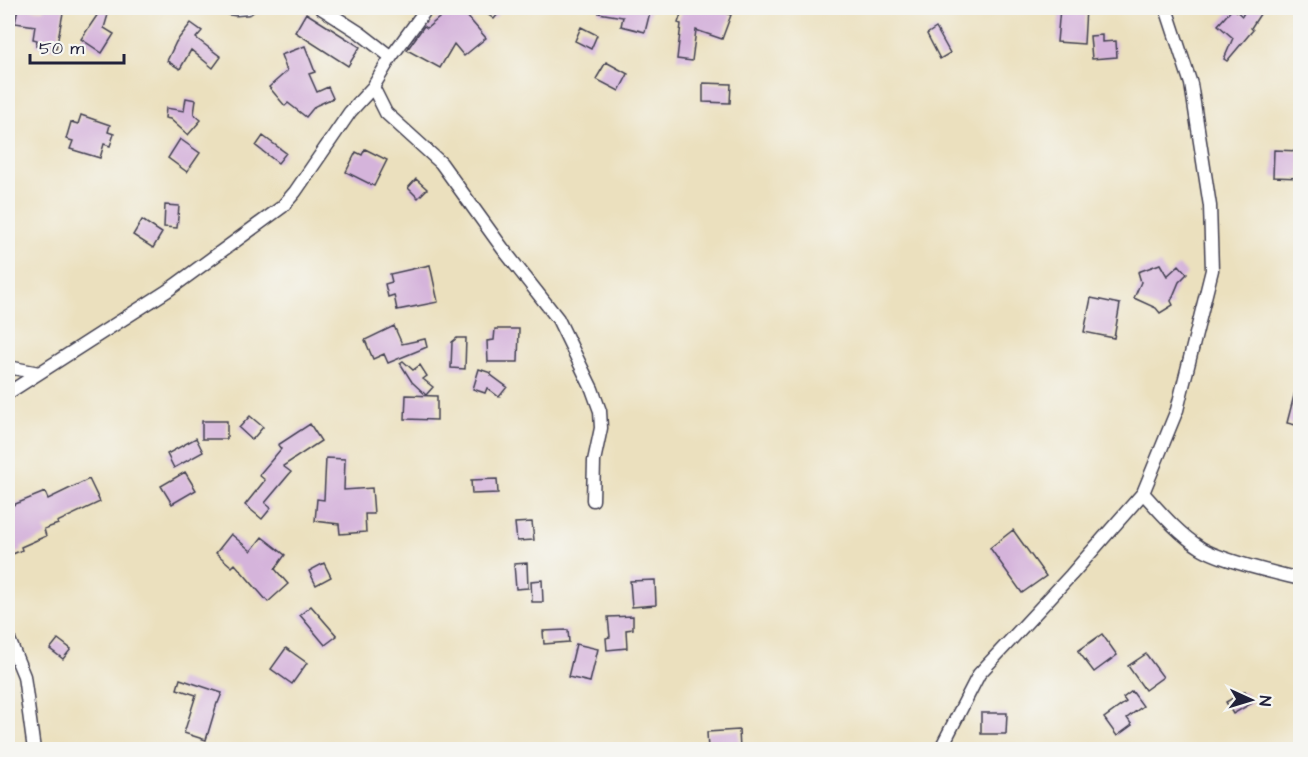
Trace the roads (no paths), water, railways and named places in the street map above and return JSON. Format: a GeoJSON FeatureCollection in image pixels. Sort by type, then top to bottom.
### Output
{"type":"FeatureCollection","features":[{"type":"Feature","properties":{"kind":"street"},"geometry":{"type":"LineString","coordinates":[[229,8],[248,8]]}},
{"type":"Feature","properties":{"kind":"street"},"geometry":{"type":"LineString","coordinates":[[321,8],[360,33],[391,57]]}},
{"type":"Feature","properties":{"kind":"street"},"geometry":{"type":"LineString","coordinates":[[8,393],[167,291],[282,207],[428,8]]}},
{"type":"Feature","properties":{"kind":"street"},"geometry":{"type":"LineString","coordinates":[[940,750],[979,674],[1143,493],[1177,410],[1212,270],[1210,206],[1191,84],[1166,8]]}},
{"type":"Feature","properties":{"kind":"street"},"geometry":{"type":"LineString","coordinates":[[372,87],[386,113],[441,163],[558,320],[592,389],[600,411],[601,428],[594,461],[593,500]]}},
{"type":"Feature","properties":{"kind":"street"},"geometry":{"type":"LineString","coordinates":[[8,367],[39,373]]}},
{"type":"Feature","properties":{"kind":"street"},"geometry":{"type":"LineString","coordinates":[[1143,493],[1172,524],[1203,549],[1226,558],[1300,579]]}},
{"type":"Feature","properties":{"kind":"street"},"geometry":{"type":"LineString","coordinates":[[8,637],[24,676],[34,750]]}}]}
